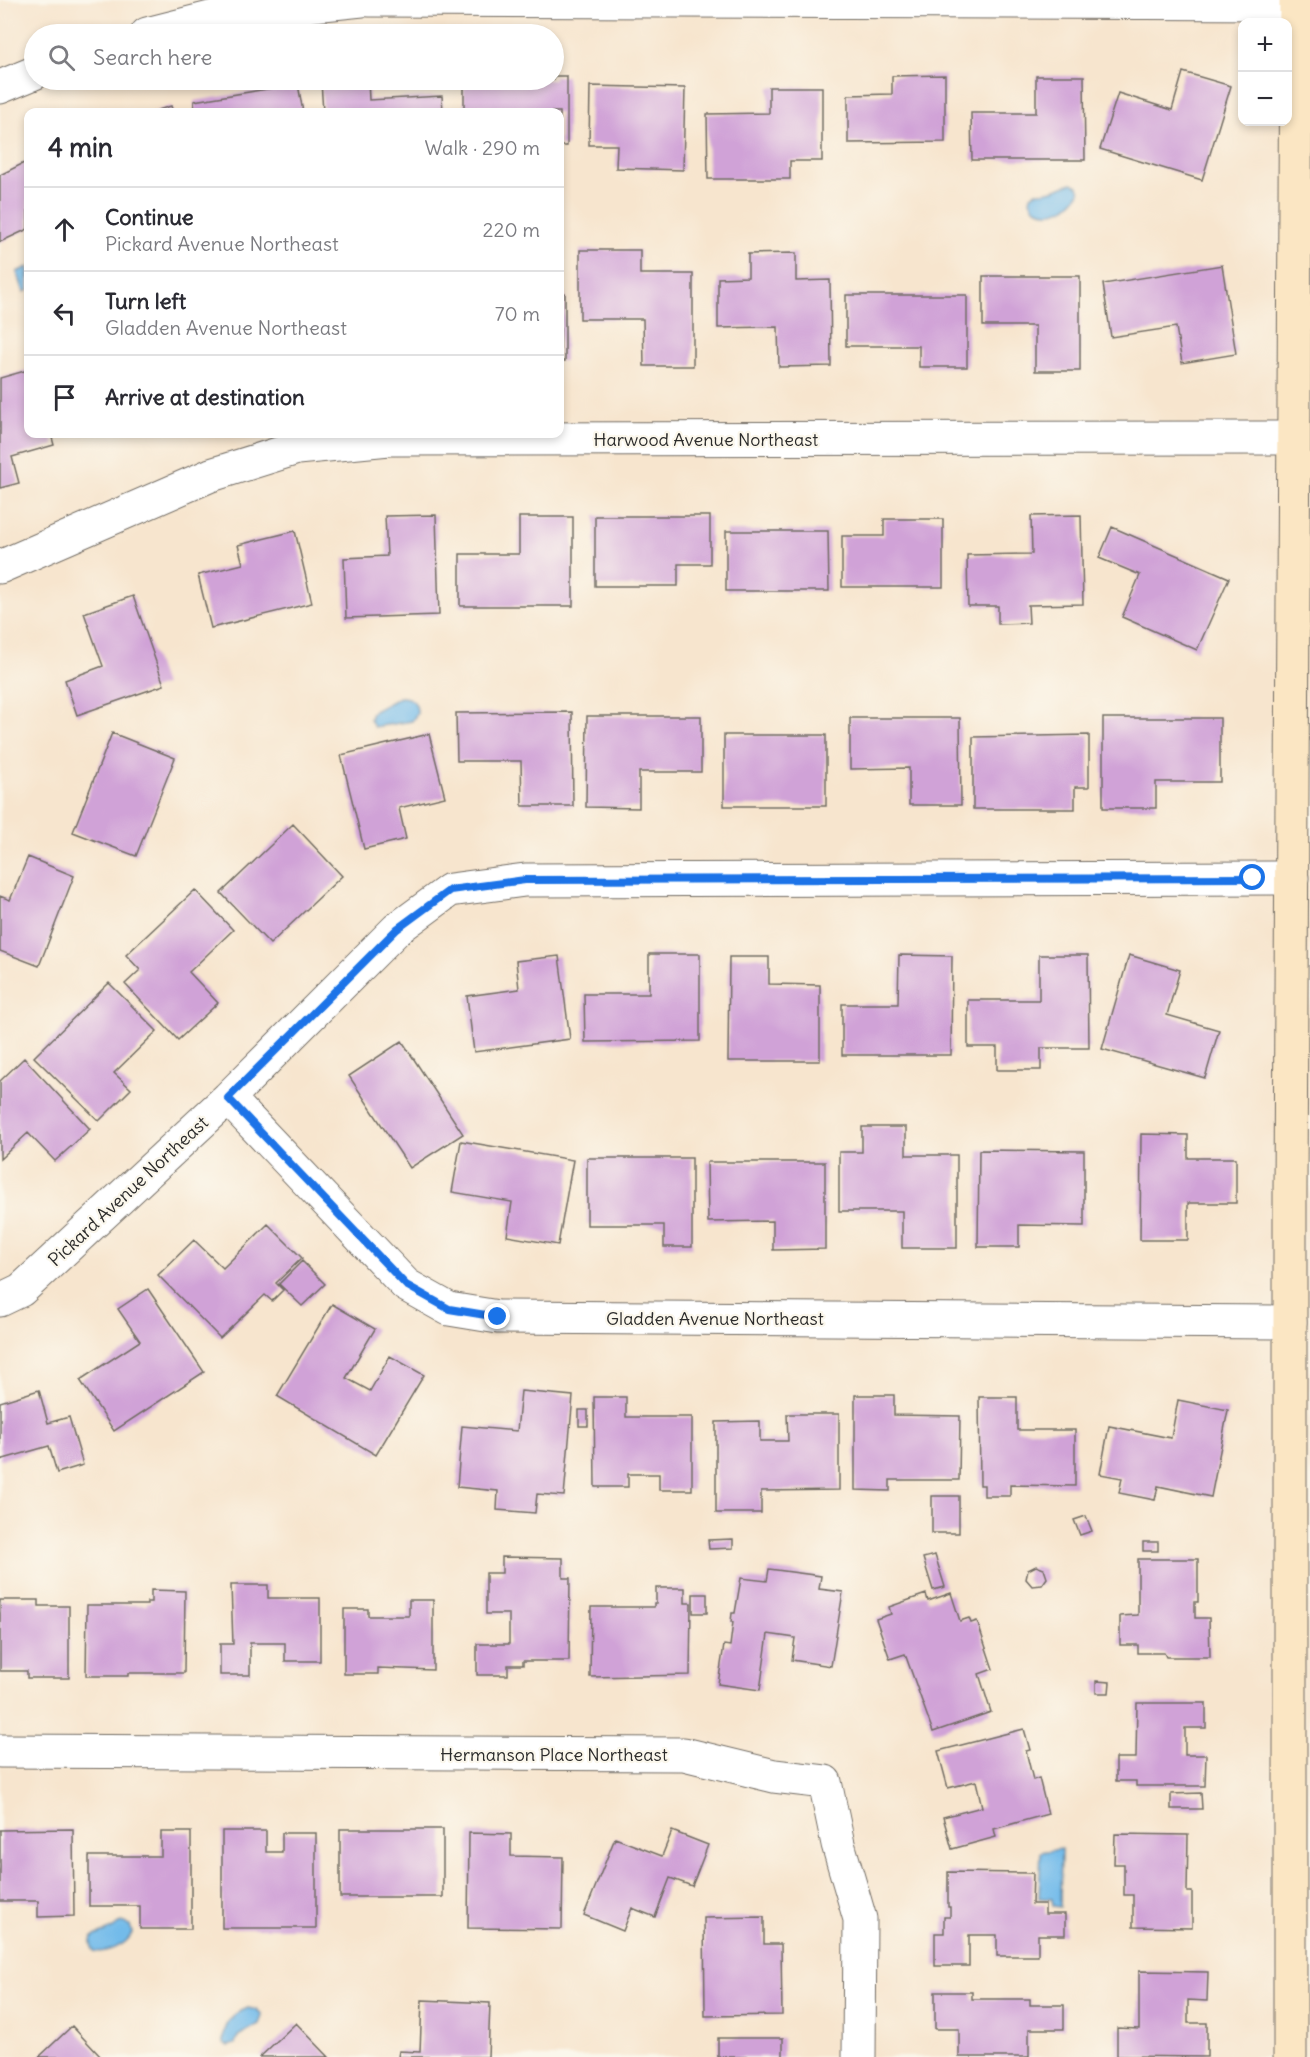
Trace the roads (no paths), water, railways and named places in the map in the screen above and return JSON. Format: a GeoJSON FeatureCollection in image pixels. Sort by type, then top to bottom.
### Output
{"type":"FeatureCollection","features":[{"type":"Feature","properties":{"kind":"street"},"geometry":{"type":"LineString","coordinates":[[186,24],[226,14],[362,0]]}},
{"type":"Feature","properties":{"kind":"street"},"geometry":{"type":"LineString","coordinates":[[369,0],[1296,2],[1302,283],[1292,438],[1302,740],[1292,878],[1300,1193],[1290,1322],[1300,1647],[1290,2057]]}},
{"type":"Feature","properties":{"kind":"street"},"geometry":{"type":"LineString","coordinates":[[0,87],[24,77]]}},
{"type":"Feature","properties":{"kind":"street","name":"Harwood Avenue Northeast"},"geometry":{"type":"LineString","coordinates":[[0,567],[211,475],[297,448],[389,439],[1292,438]]}},
{"type":"Feature","properties":{"kind":"street","name":"Pickard Avenue Northeast"},"geometry":{"type":"LineString","coordinates":[[0,1300],[21,1290],[228,1098],[397,929],[450,890],[525,880],[1292,878]]}},
{"type":"Feature","properties":{"kind":"street","name":"Gladden Avenue Northeast"},"geometry":{"type":"LineString","coordinates":[[228,1098],[406,1285],[449,1309],[498,1317],[1290,1322]]}},
{"type":"Feature","properties":{"kind":"street","name":"Hermanson Place Northeast"},"geometry":{"type":"LineString","coordinates":[[0,1751],[684,1754],[774,1776],[825,1782],[838,1844],[860,1919],[859,2057]]}},
{"type":"Feature","properties":{"kind":"water"},"geometry":{"type":"Polygon","coordinates":[[[1072,183],[1078,186],[1080,192],[1065,207],[1054,212],[1034,208],[1030,200],[1031,195],[1072,183]]]}},
{"type":"Feature","properties":{"kind":"water"},"geometry":{"type":"Polygon","coordinates":[[[24,269],[24,292],[17,272],[24,269]]]}},
{"type":"Feature","properties":{"kind":"water"},"geometry":{"type":"Polygon","coordinates":[[[400,697],[411,699],[415,703],[417,713],[412,721],[374,727],[370,719],[372,712],[400,697]]]}},
{"type":"Feature","properties":{"kind":"water"},"geometry":{"type":"Polygon","coordinates":[[[1061,1849],[1060,1907],[1053,1906],[1052,1899],[1039,1898],[1041,1852],[1061,1849]]]}},
{"type":"Feature","properties":{"kind":"water"},"geometry":{"type":"Polygon","coordinates":[[[121,1922],[130,1925],[132,1933],[126,1941],[110,1950],[94,1951],[92,1939],[121,1922]]]}},
{"type":"Feature","properties":{"kind":"water"},"geometry":{"type":"Polygon","coordinates":[[[248,2008],[257,2010],[262,2016],[259,2024],[238,2036],[235,2044],[228,2046],[224,2044],[226,2026],[233,2017],[248,2008]]]}}]}
